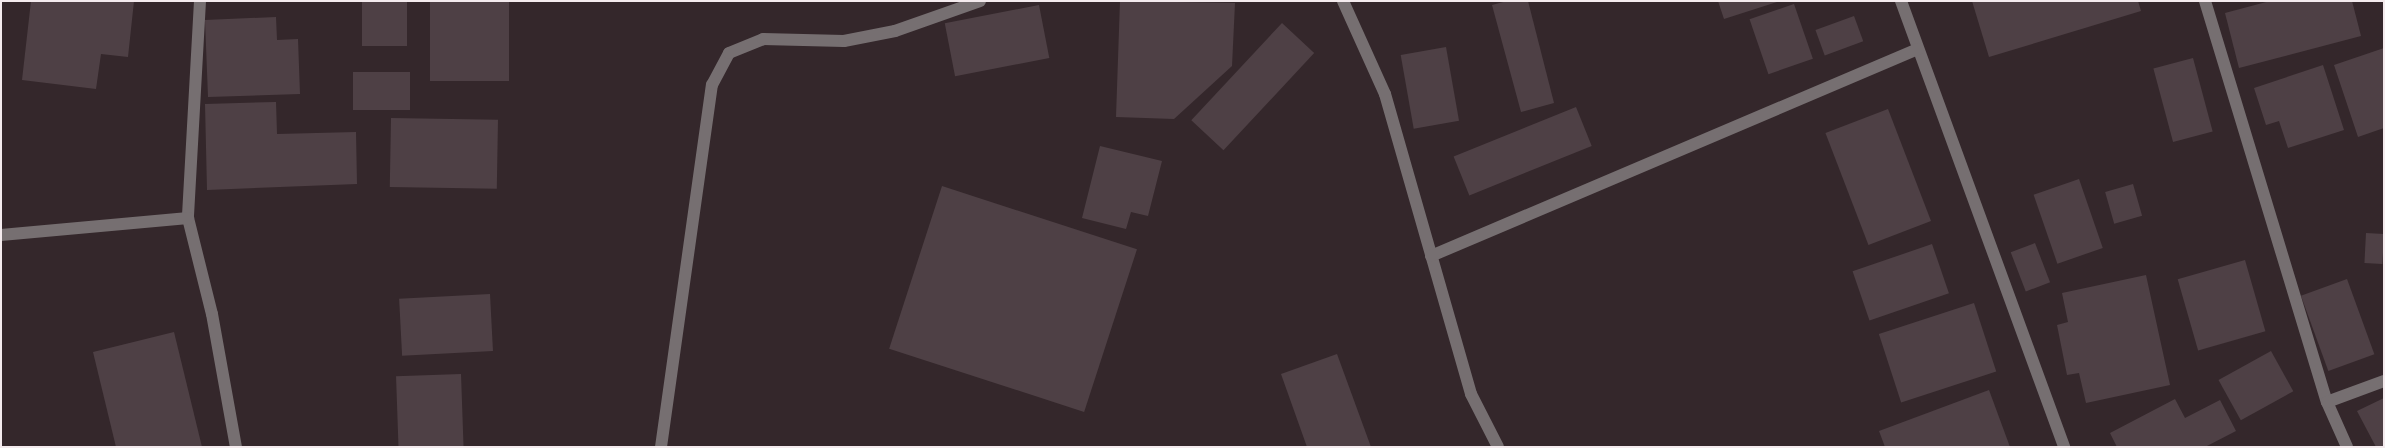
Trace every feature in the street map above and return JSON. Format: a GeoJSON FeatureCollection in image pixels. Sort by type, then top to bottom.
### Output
{"type":"FeatureCollection","features":[{"type":"Feature","properties":{"kind":"street"},"geometry":{"type":"LineString","coordinates":[[200,1],[188,218],[212,314],[236,447]]}},
{"type":"Feature","properties":{"kind":"street"},"geometry":{"type":"LineString","coordinates":[[661,447],[712,85],[729,53],[763,39],[844,41],[895,30],[980,1]]}},
{"type":"Feature","properties":{"kind":"street"},"geometry":{"type":"LineString","coordinates":[[1343,1],[1385,94],[1470,394],[1498,447]]}},
{"type":"Feature","properties":{"kind":"street"},"geometry":{"type":"LineString","coordinates":[[1901,1],[2064,447]]}},
{"type":"Feature","properties":{"kind":"street"},"geometry":{"type":"LineString","coordinates":[[2205,1],[2327,402],[2347,447]]}},
{"type":"Feature","properties":{"kind":"street"},"geometry":{"type":"LineString","coordinates":[[1431,256],[1918,49]]}},
{"type":"Feature","properties":{"kind":"street"},"geometry":{"type":"LineString","coordinates":[[1,235],[188,218]]}},
{"type":"Feature","properties":{"kind":"street"},"geometry":{"type":"LineString","coordinates":[[2327,402],[2384,381]]}},
{"type":"Feature","properties":{"kind":"building"},"geometry":{"type":"Polygon","coordinates":[[[31,1],[134,1],[128,57],[101,54],[96,89],[22,80],[31,1]]]}},
{"type":"Feature","properties":{"kind":"building"},"geometry":{"type":"Polygon","coordinates":[[[362,1],[407,1],[407,46],[362,46],[362,1]]]}},
{"type":"Feature","properties":{"kind":"building"},"geometry":{"type":"Polygon","coordinates":[[[430,1],[509,1],[509,81],[430,81],[430,1]]]}},
{"type":"Feature","properties":{"kind":"building"},"geometry":{"type":"Polygon","coordinates":[[[1120,1],[1235,3],[1232,66],[1174,119],[1116,117],[1120,1]]]}},
{"type":"Feature","properties":{"kind":"building"},"geometry":{"type":"Polygon","coordinates":[[[1507,1],[1528,1],[1554,103],[1521,112],[1492,5],[1507,1]]]}},
{"type":"Feature","properties":{"kind":"building"},"geometry":{"type":"Polygon","coordinates":[[[1718,1],[1777,1],[1777,2],[1724,19],[1718,1]]]}},
{"type":"Feature","properties":{"kind":"building"},"geometry":{"type":"Polygon","coordinates":[[[1972,1],[2138,1],[2141,11],[1989,57],[1972,1]]]}},
{"type":"Feature","properties":{"kind":"building"},"geometry":{"type":"Polygon","coordinates":[[[2270,1],[2352,1],[2361,36],[2239,68],[2225,13],[2270,1]]]}},
{"type":"Feature","properties":{"kind":"building"},"geometry":{"type":"Polygon","coordinates":[[[1794,4],[1813,59],[1768,74],[1750,19],[1794,4]]]}},
{"type":"Feature","properties":{"kind":"building"},"geometry":{"type":"Polygon","coordinates":[[[1039,5],[1049,58],[955,76],[945,23],[1039,5]]]}},
{"type":"Feature","properties":{"kind":"building"},"geometry":{"type":"Polygon","coordinates":[[[1854,16],[1863,41],[1825,55],[1815,30],[1854,16]]]}},
{"type":"Feature","properties":{"kind":"building"},"geometry":{"type":"Polygon","coordinates":[[[276,17],[277,40],[298,39],[300,94],[208,97],[205,20],[276,17]]]}},
{"type":"Feature","properties":{"kind":"building"},"geometry":{"type":"Polygon","coordinates":[[[1282,23],[1314,53],[1223,150],[1191,120],[1282,23]]]}},
{"type":"Feature","properties":{"kind":"building"},"geometry":{"type":"Polygon","coordinates":[[[1446,47],[1459,121],[1414,129],[1401,55],[1446,47]]]}},
{"type":"Feature","properties":{"kind":"building"},"geometry":{"type":"Polygon","coordinates":[[[2384,48],[2384,128],[2358,137],[2334,65],[2384,48]]]}},
{"type":"Feature","properties":{"kind":"building"},"geometry":{"type":"Polygon","coordinates":[[[2193,58],[2213,131],[2173,142],[2153,69],[2193,58]]]}},
{"type":"Feature","properties":{"kind":"building"},"geometry":{"type":"Polygon","coordinates":[[[2323,65],[2344,130],[2288,148],[2279,121],[2266,125],[2254,88],[2323,65]]]}},
{"type":"Feature","properties":{"kind":"building"},"geometry":{"type":"Polygon","coordinates":[[[353,72],[410,72],[410,110],[353,110],[353,72]]]}},
{"type":"Feature","properties":{"kind":"building"},"geometry":{"type":"Polygon","coordinates":[[[276,102],[277,134],[356,132],[357,184],[207,190],[205,104],[276,102]]]}},
{"type":"Feature","properties":{"kind":"building"},"geometry":{"type":"Polygon","coordinates":[[[1576,107],[1592,146],[1469,195],[1454,156],[1576,107]]]}},
{"type":"Feature","properties":{"kind":"building"},"geometry":{"type":"Polygon","coordinates":[[[1888,109],[1931,221],[1868,245],[1825,133],[1888,109]]]}},
{"type":"Feature","properties":{"kind":"building"},"geometry":{"type":"Polygon","coordinates":[[[391,118],[498,120],[497,189],[390,187],[391,118]]]}},
{"type":"Feature","properties":{"kind":"building"},"geometry":{"type":"Polygon","coordinates":[[[1100,146],[1162,161],[1148,216],[1131,212],[1126,229],[1082,218],[1100,146]]]}},
{"type":"Feature","properties":{"kind":"building"},"geometry":{"type":"Polygon","coordinates":[[[2079,179],[2103,248],[2057,264],[2034,195],[2079,179]]]}},
{"type":"Feature","properties":{"kind":"building"},"geometry":{"type":"Polygon","coordinates":[[[2133,184],[2142,216],[2114,224],[2105,192],[2133,184]]]}},
{"type":"Feature","properties":{"kind":"building"},"geometry":{"type":"Polygon","coordinates":[[[942,186],[1137,249],[1084,412],[889,349],[942,186]]]}},
{"type":"Feature","properties":{"kind":"building"},"geometry":{"type":"Polygon","coordinates":[[[2366,233],[2384,234],[2382,264],[2364,263],[2366,233]]]}},
{"type":"Feature","properties":{"kind":"building"},"geometry":{"type":"Polygon","coordinates":[[[2035,243],[2050,282],[2026,292],[2011,252],[2035,243]]]}},
{"type":"Feature","properties":{"kind":"building"},"geometry":{"type":"Polygon","coordinates":[[[1932,244],[1949,293],[1870,321],[1853,271],[1932,244]]]}},
{"type":"Feature","properties":{"kind":"building"},"geometry":{"type":"Polygon","coordinates":[[[2245,260],[2265,331],[2198,350],[2178,279],[2245,260]]]}},
{"type":"Feature","properties":{"kind":"building"},"geometry":{"type":"Polygon","coordinates":[[[2146,275],[2170,385],[2086,403],[2079,373],[2067,375],[2057,325],[2068,322],[2062,293],[2146,275]]]}},
{"type":"Feature","properties":{"kind":"building"},"geometry":{"type":"Polygon","coordinates":[[[2347,279],[2374,354],[2328,371],[2301,296],[2347,279]]]}},
{"type":"Feature","properties":{"kind":"building"},"geometry":{"type":"Polygon","coordinates":[[[490,294],[493,351],[402,356],[399,299],[490,294]]]}},
{"type":"Feature","properties":{"kind":"building"},"geometry":{"type":"Polygon","coordinates":[[[1974,303],[1996,371],[1901,402],[1879,334],[1974,303]]]}},
{"type":"Feature","properties":{"kind":"building"},"geometry":{"type":"Polygon","coordinates":[[[174,332],[202,447],[116,447],[93,352],[174,332]]]}},
{"type":"Feature","properties":{"kind":"building"},"geometry":{"type":"Polygon","coordinates":[[[2271,351],[2293,391],[2241,420],[2219,380],[2271,351]]]}},
{"type":"Feature","properties":{"kind":"building"},"geometry":{"type":"Polygon","coordinates":[[[1337,354],[1371,447],[1307,447],[1281,374],[1337,354]]]}},
{"type":"Feature","properties":{"kind":"building"},"geometry":{"type":"Polygon","coordinates":[[[461,374],[464,447],[399,447],[396,376],[461,374]]]}},
{"type":"Feature","properties":{"kind":"building"},"geometry":{"type":"Polygon","coordinates":[[[1989,390],[2010,447],[1885,447],[1879,431],[1989,390]]]}},
{"type":"Feature","properties":{"kind":"building"},"geometry":{"type":"Polygon","coordinates":[[[2384,398],[2384,447],[2376,447],[2357,411],[2384,398]]]}},
{"type":"Feature","properties":{"kind":"building"},"geometry":{"type":"Polygon","coordinates":[[[2175,399],[2185,418],[2220,400],[2236,431],[2205,447],[2117,447],[2110,433],[2175,399]]]}}]}
